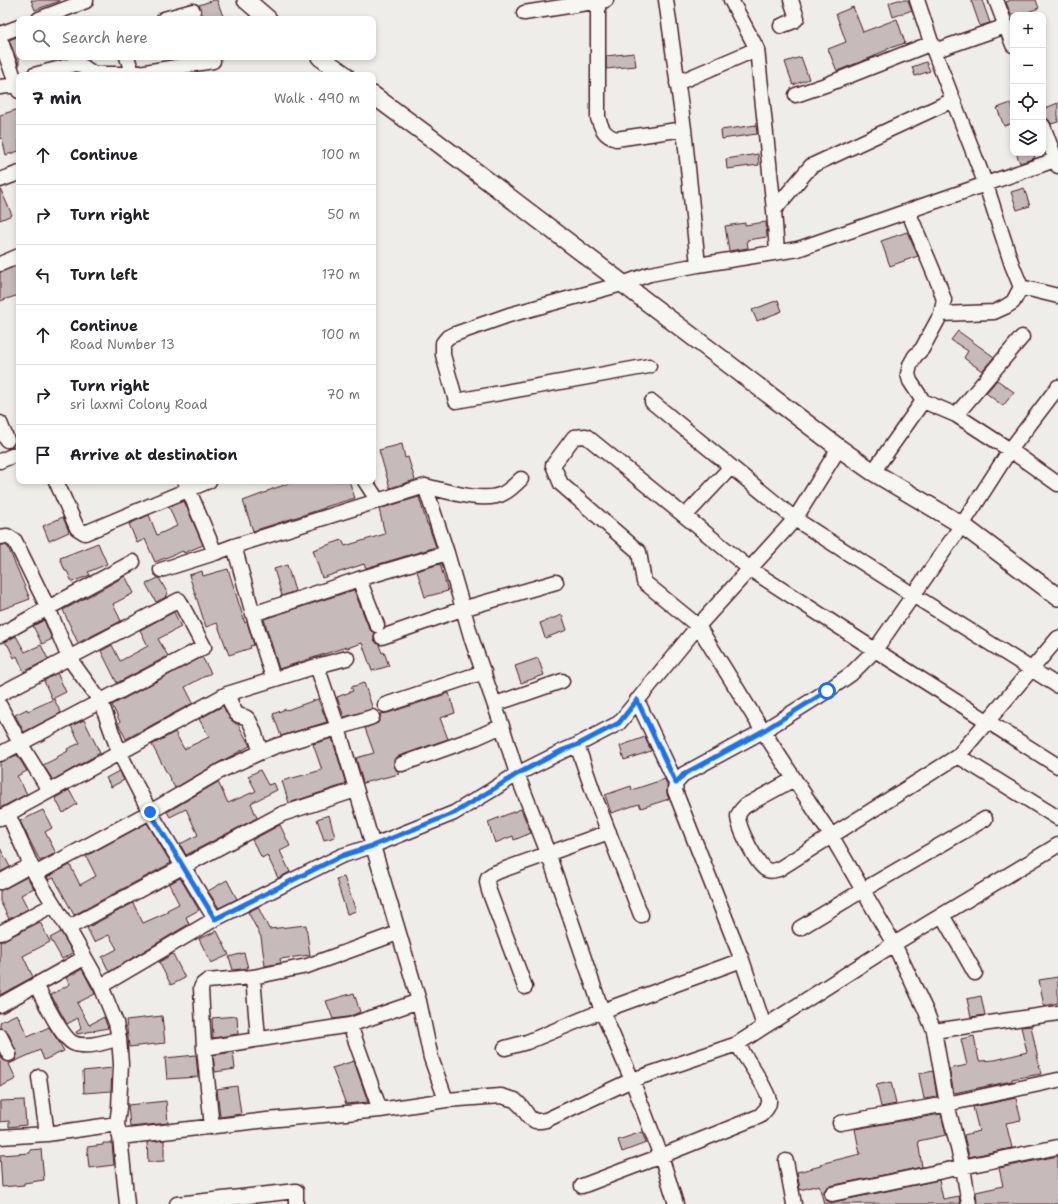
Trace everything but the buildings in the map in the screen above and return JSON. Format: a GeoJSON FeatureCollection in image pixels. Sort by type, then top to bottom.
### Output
{"type":"FeatureCollection","features":[{"type":"Feature","properties":{"kind":"street"},"geometry":{"type":"LineString","coordinates":[[246,0],[265,16]]}},
{"type":"Feature","properties":{"kind":"street"},"geometry":{"type":"LineString","coordinates":[[524,13],[601,0],[598,118],[601,127],[608,136],[616,139],[684,129]]}},
{"type":"Feature","properties":{"kind":"street"},"geometry":{"type":"LineString","coordinates":[[666,0],[684,129],[698,265]]}},
{"type":"Feature","properties":{"kind":"street"},"geometry":{"type":"LineString","coordinates":[[732,0],[757,49],[777,252]]}},
{"type":"Feature","properties":{"kind":"street"},"geometry":{"type":"LineString","coordinates":[[781,26],[794,21],[797,18],[791,0]]}},
{"type":"Feature","properties":{"kind":"street"},"geometry":{"type":"LineString","coordinates":[[917,0],[933,47],[986,185],[1012,265],[1021,287]]}},
{"type":"Feature","properties":{"kind":"street"},"geometry":{"type":"LineString","coordinates":[[996,0],[1010,37]]}},
{"type":"Feature","properties":{"kind":"street"},"geometry":{"type":"LineString","coordinates":[[47,16],[86,1]]}},
{"type":"Feature","properties":{"kind":"street"},"geometry":{"type":"LineString","coordinates":[[175,16],[193,11]]}},
{"type":"Feature","properties":{"kind":"street"},"geometry":{"type":"LineString","coordinates":[[796,95],[933,47],[1006,26]]}},
{"type":"Feature","properties":{"kind":"street"},"geometry":{"type":"LineString","coordinates":[[0,34],[16,28]]}},
{"type":"Feature","properties":{"kind":"street"},"geometry":{"type":"LineString","coordinates":[[0,39],[16,79]]}},
{"type":"Feature","properties":{"kind":"street"},"geometry":{"type":"LineString","coordinates":[[677,82],[757,49]]}},
{"type":"Feature","properties":{"kind":"street"},"geometry":{"type":"LineString","coordinates":[[128,60],[132,72]]}},
{"type":"Feature","properties":{"kind":"street"},"geometry":{"type":"LineString","coordinates":[[324,60],[341,72]]}},
{"type":"Feature","properties":{"kind":"street"},"geometry":{"type":"LineString","coordinates":[[150,72],[212,61]]}},
{"type":"Feature","properties":{"kind":"street"},"geometry":{"type":"LineString","coordinates":[[45,72],[76,64],[91,72]]}},
{"type":"Feature","properties":{"kind":"street"},"geometry":{"type":"LineString","coordinates":[[0,87],[16,84]]}},
{"type":"Feature","properties":{"kind":"street"},"geometry":{"type":"LineString","coordinates":[[376,98],[434,140],[839,448],[873,472],[962,525],[1057,592]]}},
{"type":"Feature","properties":{"kind":"street"},"geometry":{"type":"LineString","coordinates":[[774,210],[810,166],[953,100]]}},
{"type":"Feature","properties":{"kind":"street"},"geometry":{"type":"LineString","coordinates":[[649,366],[456,401],[443,355],[444,343],[448,337],[509,315],[622,284],[650,274],[798,249],[1057,162],[1046,134]]}},
{"type":"Feature","properties":{"kind":"street"},"geometry":{"type":"LineString","coordinates":[[0,180],[16,174]]}},
{"type":"Feature","properties":{"kind":"street"},"geometry":{"type":"LineString","coordinates":[[908,211],[944,300],[941,314],[922,349],[910,365],[908,374],[910,381],[923,401],[956,414],[1058,484]]}},
{"type":"Feature","properties":{"kind":"street"},"geometry":{"type":"LineString","coordinates":[[0,264],[16,257]]}},
{"type":"Feature","properties":{"kind":"street"},"geometry":{"type":"LineString","coordinates":[[1021,287],[1058,296]]}},
{"type":"Feature","properties":{"kind":"street"},"geometry":{"type":"LineString","coordinates":[[941,314],[994,312],[1013,302],[1021,287]]}},
{"type":"Feature","properties":{"kind":"street"},"geometry":{"type":"LineString","coordinates":[[956,414],[1022,337]]}},
{"type":"Feature","properties":{"kind":"street"},"geometry":{"type":"LineString","coordinates":[[676,783],[684,774],[763,731],[827,691],[851,674],[875,650],[962,525],[1010,450],[1058,387]]}},
{"type":"Feature","properties":{"kind":"street"},"geometry":{"type":"LineString","coordinates":[[873,472],[923,401]]}},
{"type":"Feature","properties":{"kind":"street"},"geometry":{"type":"LineString","coordinates":[[652,402],[795,519],[1058,686]]}},
{"type":"Feature","properties":{"kind":"street"},"geometry":{"type":"LineString","coordinates":[[0,423],[7,440]]}},
{"type":"Feature","properties":{"kind":"street"},"geometry":{"type":"LineString","coordinates":[[969,1204],[963,1168],[947,1104],[934,1031],[894,944],[832,837],[763,731],[698,626],[644,582],[639,552],[561,484],[553,465],[574,437],[586,436],[750,569],[1058,766]]}},
{"type":"Feature","properties":{"kind":"street"},"geometry":{"type":"LineString","coordinates":[[101,986],[215,919],[341,856],[372,846],[454,813],[517,774],[619,723],[698,626],[795,519],[839,448]]}},
{"type":"Feature","properties":{"kind":"street"},"geometry":{"type":"LineString","coordinates":[[0,461],[16,454]]}},
{"type":"Feature","properties":{"kind":"street"},"geometry":{"type":"LineString","coordinates":[[685,516],[731,467]]}},
{"type":"Feature","properties":{"kind":"street"},"geometry":{"type":"LineString","coordinates":[[161,570],[425,486],[472,498],[496,497],[505,493],[521,479]]}},
{"type":"Feature","properties":{"kind":"street"},"geometry":{"type":"LineString","coordinates":[[57,484],[77,528],[85,532],[187,485],[215,553]]}},
{"type":"Feature","properties":{"kind":"street"},"geometry":{"type":"LineString","coordinates":[[367,484],[378,501]]}},
{"type":"Feature","properties":{"kind":"street"},"geometry":{"type":"LineString","coordinates":[[425,486],[447,553],[462,609],[495,704],[517,774],[548,853],[602,1011],[632,1080],[661,1156],[676,1204]]}},
{"type":"Feature","properties":{"kind":"street"},"geometry":{"type":"LineString","coordinates":[[0,537],[7,536],[15,540],[48,608],[69,658],[100,702],[119,752],[150,812],[215,919]]}},
{"type":"Feature","properties":{"kind":"street"},"geometry":{"type":"LineString","coordinates":[[234,546],[252,614],[273,678]]}},
{"type":"Feature","properties":{"kind":"street"},"geometry":{"type":"LineString","coordinates":[[252,614],[359,579],[447,553]]}},
{"type":"Feature","properties":{"kind":"street"},"geometry":{"type":"LineString","coordinates":[[0,635],[133,562]]}},
{"type":"Feature","properties":{"kind":"street"},"geometry":{"type":"LineString","coordinates":[[359,579],[379,631],[556,582]]}},
{"type":"Feature","properties":{"kind":"street"},"geometry":{"type":"LineString","coordinates":[[0,694],[179,600],[204,647],[0,754]]}},
{"type":"Feature","properties":{"kind":"street"},"geometry":{"type":"LineString","coordinates":[[794,778],[745,806],[740,811],[738,816],[741,830],[759,863],[767,870],[773,871],[779,869],[832,837],[958,756],[1058,638]]}},
{"type":"Feature","properties":{"kind":"street"},"geometry":{"type":"LineString","coordinates":[[127,1204],[119,1130],[121,1064],[116,1023],[101,986],[33,870],[4,816],[49,790],[227,694],[273,678],[347,658]]}},
{"type":"Feature","properties":{"kind":"street"},"geometry":{"type":"LineString","coordinates":[[316,666],[338,728],[419,1001],[431,1058],[446,1100]]}},
{"type":"Feature","properties":{"kind":"street"},"geometry":{"type":"LineString","coordinates":[[385,705],[484,672]]}},
{"type":"Feature","properties":{"kind":"street"},"geometry":{"type":"LineString","coordinates":[[495,704],[562,681]]}},
{"type":"Feature","properties":{"kind":"street"},"geometry":{"type":"LineString","coordinates":[[227,694],[236,713],[239,716],[247,717],[251,723],[261,752]]}},
{"type":"Feature","properties":{"kind":"street"},"geometry":{"type":"LineString","coordinates":[[637,700],[676,783],[675,791],[683,814],[742,960],[764,1026]]}},
{"type":"Feature","properties":{"kind":"street"},"geometry":{"type":"LineString","coordinates":[[0,706],[20,743],[49,790]]}},
{"type":"Feature","properties":{"kind":"street"},"geometry":{"type":"LineString","coordinates":[[0,882],[33,870],[150,812],[222,770],[261,752],[372,717]]}},
{"type":"Feature","properties":{"kind":"street"},"geometry":{"type":"LineString","coordinates":[[402,764],[475,738],[502,726]]}},
{"type":"Feature","properties":{"kind":"street"},"geometry":{"type":"LineString","coordinates":[[577,745],[641,915]]}},
{"type":"Feature","properties":{"kind":"street"},"geometry":{"type":"LineString","coordinates":[[958,756],[1058,818]]}},
{"type":"Feature","properties":{"kind":"street"},"geometry":{"type":"LineString","coordinates":[[68,928],[282,814],[356,790]]}},
{"type":"Feature","properties":{"kind":"street"},"geometry":{"type":"LineString","coordinates":[[800,928],[985,819]]}},
{"type":"Feature","properties":{"kind":"street"},"geometry":{"type":"LineString","coordinates":[[526,987],[489,891],[487,882],[488,877],[494,873],[609,832]]}},
{"type":"Feature","properties":{"kind":"street"},"geometry":{"type":"LineString","coordinates":[[0,1137],[119,1130],[212,1127],[380,1110],[446,1100],[501,1096],[516,1100],[529,1117],[540,1122],[632,1080],[737,1044],[894,944],[1058,845]]}},
{"type":"Feature","properties":{"kind":"street"},"geometry":{"type":"LineString","coordinates":[[0,933],[53,905]]}},
{"type":"Feature","properties":{"kind":"street"},"geometry":{"type":"LineString","coordinates":[[942,915],[975,973]]}},
{"type":"Feature","properties":{"kind":"street"},"geometry":{"type":"LineString","coordinates":[[212,1127],[204,1048],[201,988],[203,984],[211,980],[253,977],[306,966],[398,934]]}},
{"type":"Feature","properties":{"kind":"street"},"geometry":{"type":"LineString","coordinates":[[0,1005],[84,958]]}},
{"type":"Feature","properties":{"kind":"street"},"geometry":{"type":"LineString","coordinates":[[505,1048],[526,1042],[602,1011],[742,960]]}},
{"type":"Feature","properties":{"kind":"street"},"geometry":{"type":"LineString","coordinates":[[253,977],[258,1039]]}},
{"type":"Feature","properties":{"kind":"street"},"geometry":{"type":"LineString","coordinates":[[36,985],[63,1034],[74,1043],[88,1045],[104,1044],[119,1038]]}},
{"type":"Feature","properties":{"kind":"street"},"geometry":{"type":"LineString","coordinates":[[204,1048],[350,1024],[419,1001]]}},
{"type":"Feature","properties":{"kind":"street"},"geometry":{"type":"LineString","coordinates":[[934,1031],[1058,1013]]}},
{"type":"Feature","properties":{"kind":"street"},"geometry":{"type":"LineString","coordinates":[[350,1024],[380,1110]]}},
{"type":"Feature","properties":{"kind":"street"},"geometry":{"type":"LineString","coordinates":[[0,1036],[9,1054]]}},
{"type":"Feature","properties":{"kind":"street"},"geometry":{"type":"LineString","coordinates":[[582,1186],[760,1116],[767,1108],[769,1100],[766,1092],[737,1044]]}},
{"type":"Feature","properties":{"kind":"street"},"geometry":{"type":"LineString","coordinates":[[39,1077],[47,1134]]}},
{"type":"Feature","properties":{"kind":"street"},"geometry":{"type":"LineString","coordinates":[[840,1123],[947,1104],[1058,1080]]}},
{"type":"Feature","properties":{"kind":"street"},"geometry":{"type":"LineString","coordinates":[[832,1194],[1058,1148]]}},
{"type":"Feature","properties":{"kind":"street"},"geometry":{"type":"LineString","coordinates":[[786,1161],[794,1204]]}},
{"type":"Feature","properties":{"kind":"street"},"geometry":{"type":"LineString","coordinates":[[177,1204],[296,1191],[296,1204]]}},
{"type":"Feature","properties":{"kind":"route"},"geometry":{"type":"LineString","coordinates":[[150,812],[215,919],[341,856],[372,846],[454,813],[517,774],[619,723],[637,700],[676,783],[684,774],[763,731],[827,691]]}}]}
